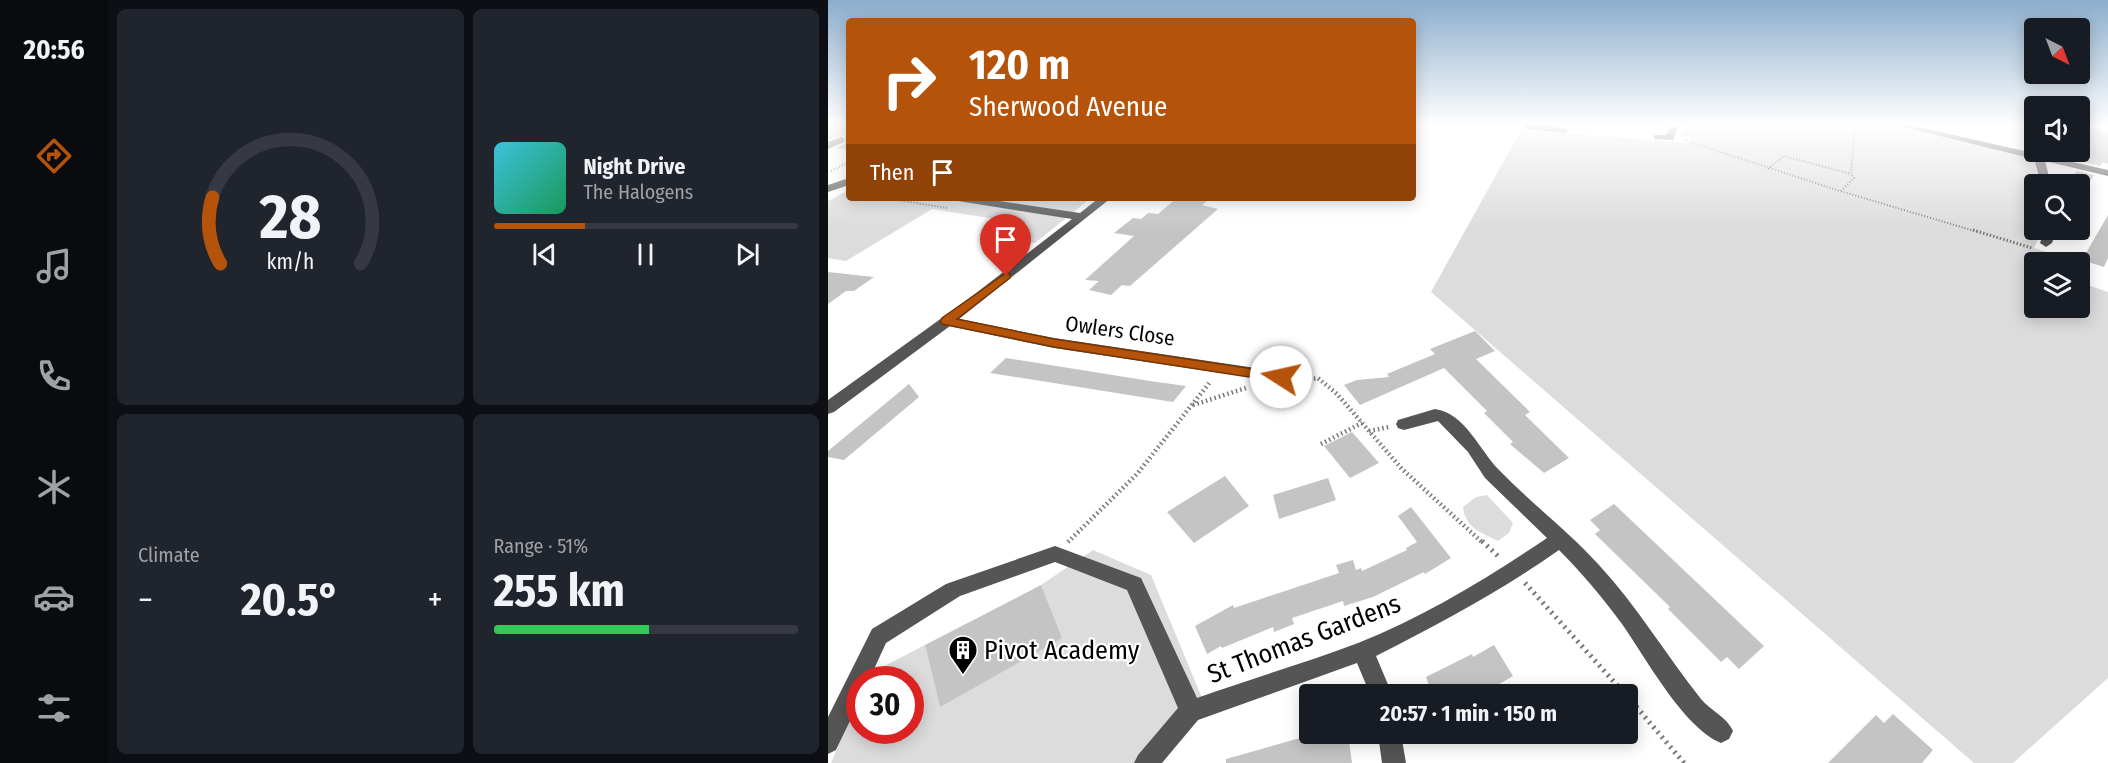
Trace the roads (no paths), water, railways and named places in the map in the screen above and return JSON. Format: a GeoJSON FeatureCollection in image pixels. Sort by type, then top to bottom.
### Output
{"type":"FeatureCollection","features":[{"type":"Feature","properties":{"kind":"street"},"geometry":{"type":"LineString","coordinates":[[2065,162],[2108,173]]}},
{"type":"Feature","properties":{"kind":"street"},"geometry":{"type":"LineString","coordinates":[[828,189],[846,182]]}},
{"type":"Feature","properties":{"kind":"street"},"geometry":{"type":"LineString","coordinates":[[978,201],[1082,217]]}},
{"type":"Feature","properties":{"kind":"street"},"geometry":{"type":"LineString","coordinates":[[828,408],[1102,201]]}},
{"type":"Feature","properties":{"kind":"street","name":"Owlers Close"},"geometry":{"type":"LineString","coordinates":[[946,321],[1054,343],[1288,378]]}},
{"type":"Feature","properties":{"kind":"street"},"geometry":{"type":"LineString","coordinates":[[1404,424],[1436,415],[1443,416],[1474,448],[1491,473],[1592,571],[1628,616],[1695,709],[1721,731]]}},
{"type":"Feature","properties":{"kind":"street","name":"St Thomas Gardens"},"geometry":{"type":"LineString","coordinates":[[1146,763],[1191,711],[1363,651],[1433,618],[1514,571],[1560,539]]}},
{"type":"Feature","properties":{"kind":"street"},"geometry":{"type":"LineString","coordinates":[[828,742],[879,636],[953,590],[1055,554],[1134,584],[1191,711]]}},
{"type":"Feature","properties":{"kind":"street"},"geometry":{"type":"LineString","coordinates":[[1363,651],[1377,684]]}},
{"type":"Feature","properties":{"kind":"street"},"geometry":{"type":"LineString","coordinates":[[1391,744],[1394,763]]}},
{"type":"Feature","properties":{"kind":"place","name":"Pivot Academy"},"geometry":{"type":"Point","coordinates":[963,676]}}]}
